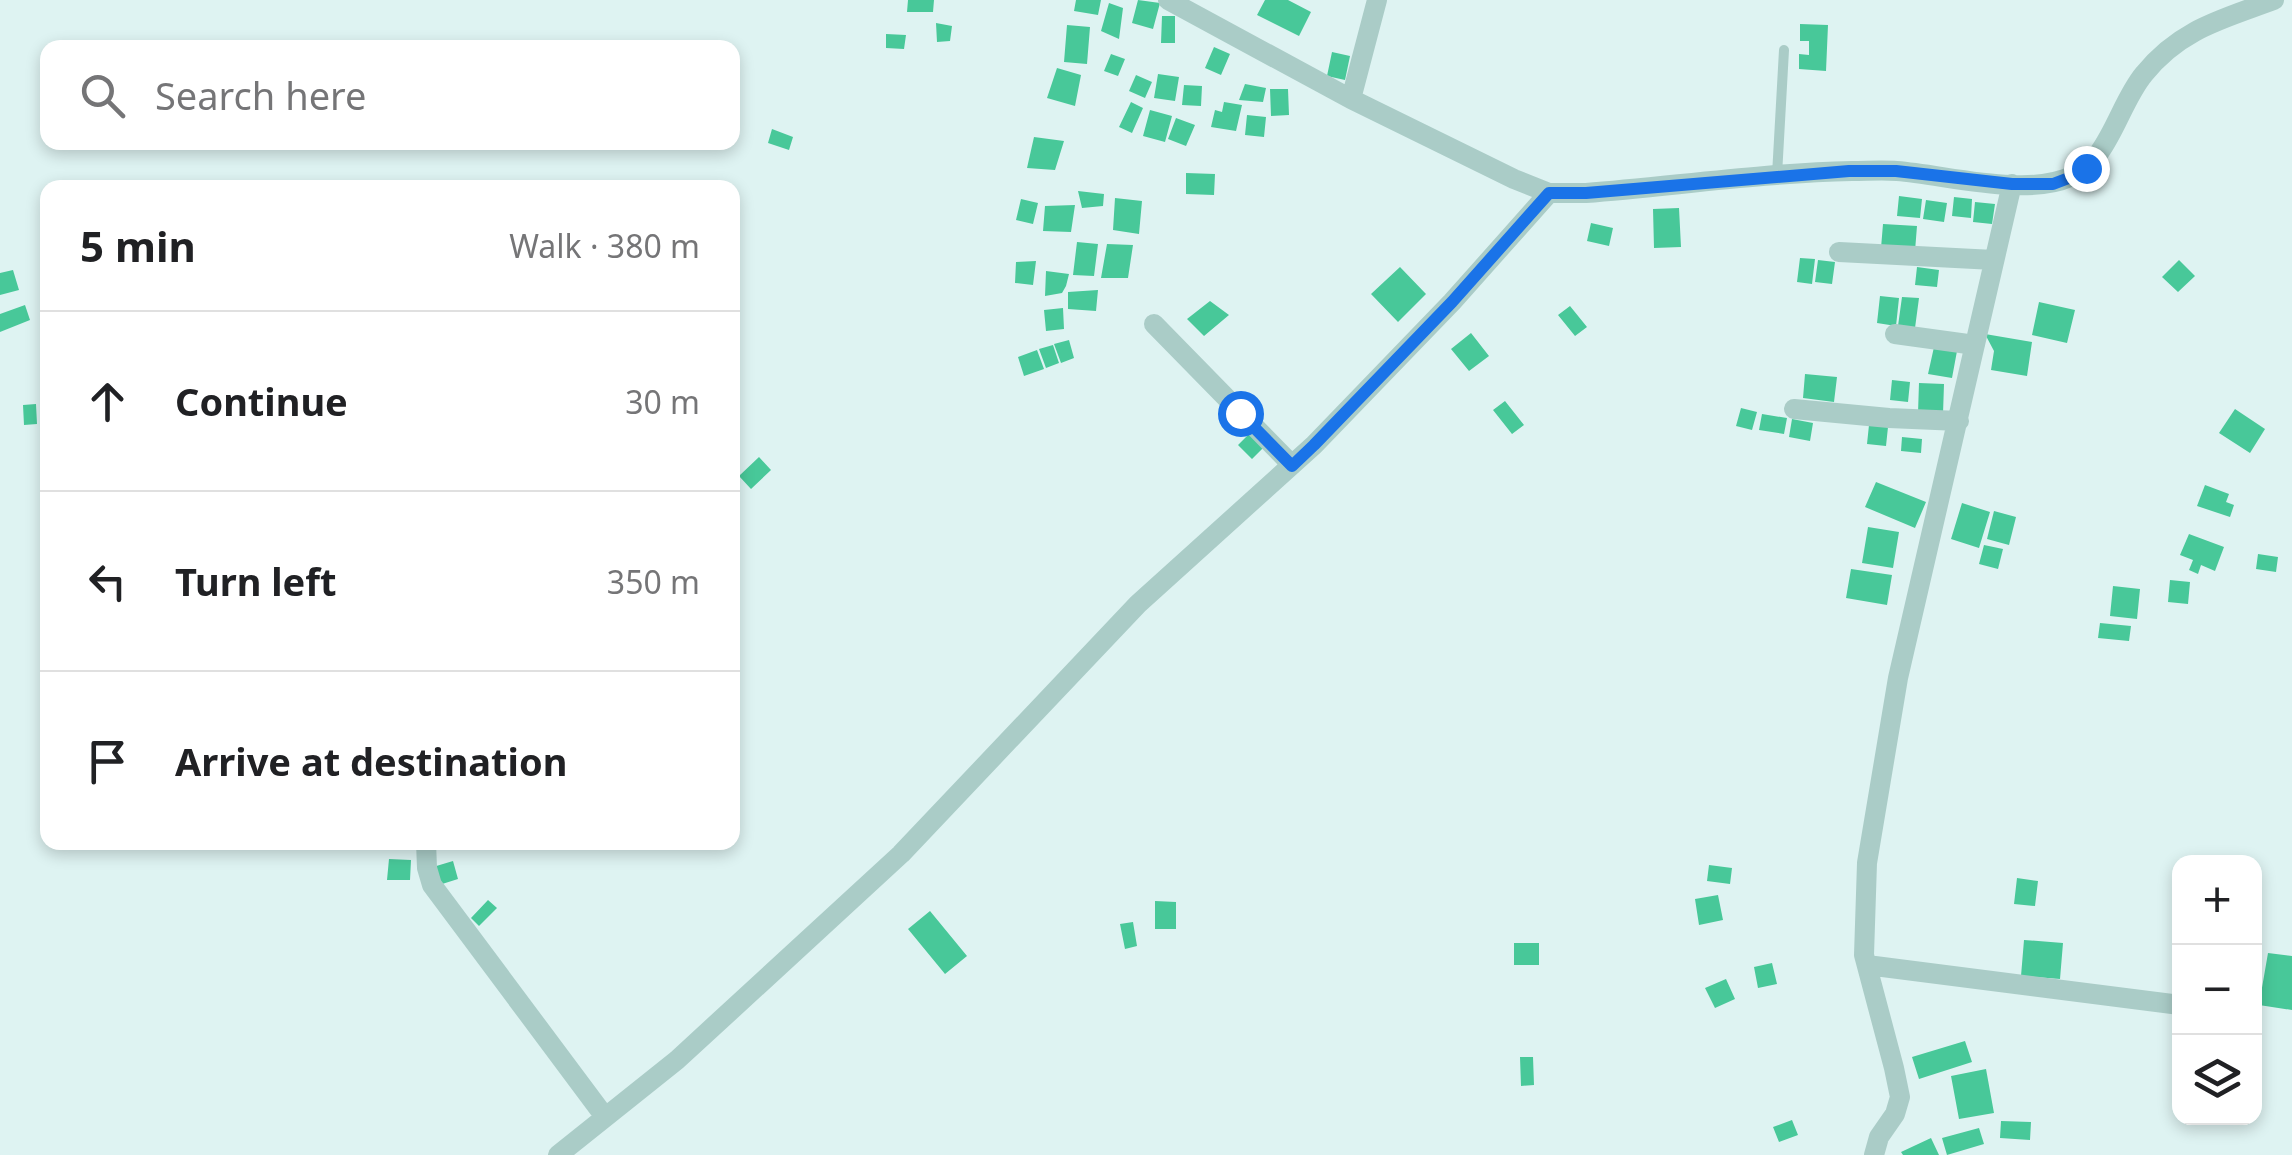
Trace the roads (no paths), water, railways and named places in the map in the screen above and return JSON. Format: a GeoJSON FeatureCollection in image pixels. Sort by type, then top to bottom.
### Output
{"type":"FeatureCollection","features":[{"type":"Feature","properties":{"kind":"street"},"geometry":{"type":"LineString","coordinates":[[1351,99],[1377,0]]}},
{"type":"Feature","properties":{"kind":"street"},"geometry":{"type":"LineString","coordinates":[[1175,2],[1460,154],[1549,193],[1586,193],[1849,171],[2053,184],[2086,168],[2098,154],[2142,75],[2176,42],[2198,28],[2274,0]]}},
{"type":"Feature","properties":{"kind":"street"},"geometry":{"type":"LineString","coordinates":[[1874,1155],[1900,1097],[1862,944],[1867,864],[1898,678],[2012,184]]}},
{"type":"Feature","properties":{"kind":"street"},"geometry":{"type":"LineString","coordinates":[[558,1155],[677,1060],[901,854],[1138,604],[1314,445],[1452,302],[1549,193]]}},
{"type":"Feature","properties":{"kind":"street"},"geometry":{"type":"LineString","coordinates":[[1839,252],[1994,260]]}},
{"type":"Feature","properties":{"kind":"street"},"geometry":{"type":"LineString","coordinates":[[1154,324],[1292,466]]}},
{"type":"Feature","properties":{"kind":"street"},"geometry":{"type":"LineString","coordinates":[[1895,334],[1975,345]]}},
{"type":"Feature","properties":{"kind":"street"},"geometry":{"type":"LineString","coordinates":[[1794,410],[1958,421]]}},
{"type":"Feature","properties":{"kind":"street"},"geometry":{"type":"LineString","coordinates":[[426,850],[432,885],[606,1117]]}},
{"type":"Feature","properties":{"kind":"street"},"geometry":{"type":"LineString","coordinates":[[1867,965],[2172,1004]]}},
{"type":"Feature","properties":{"kind":"lane"},"geometry":{"type":"LineString","coordinates":[[1777,176],[1784,50]]}}]}
